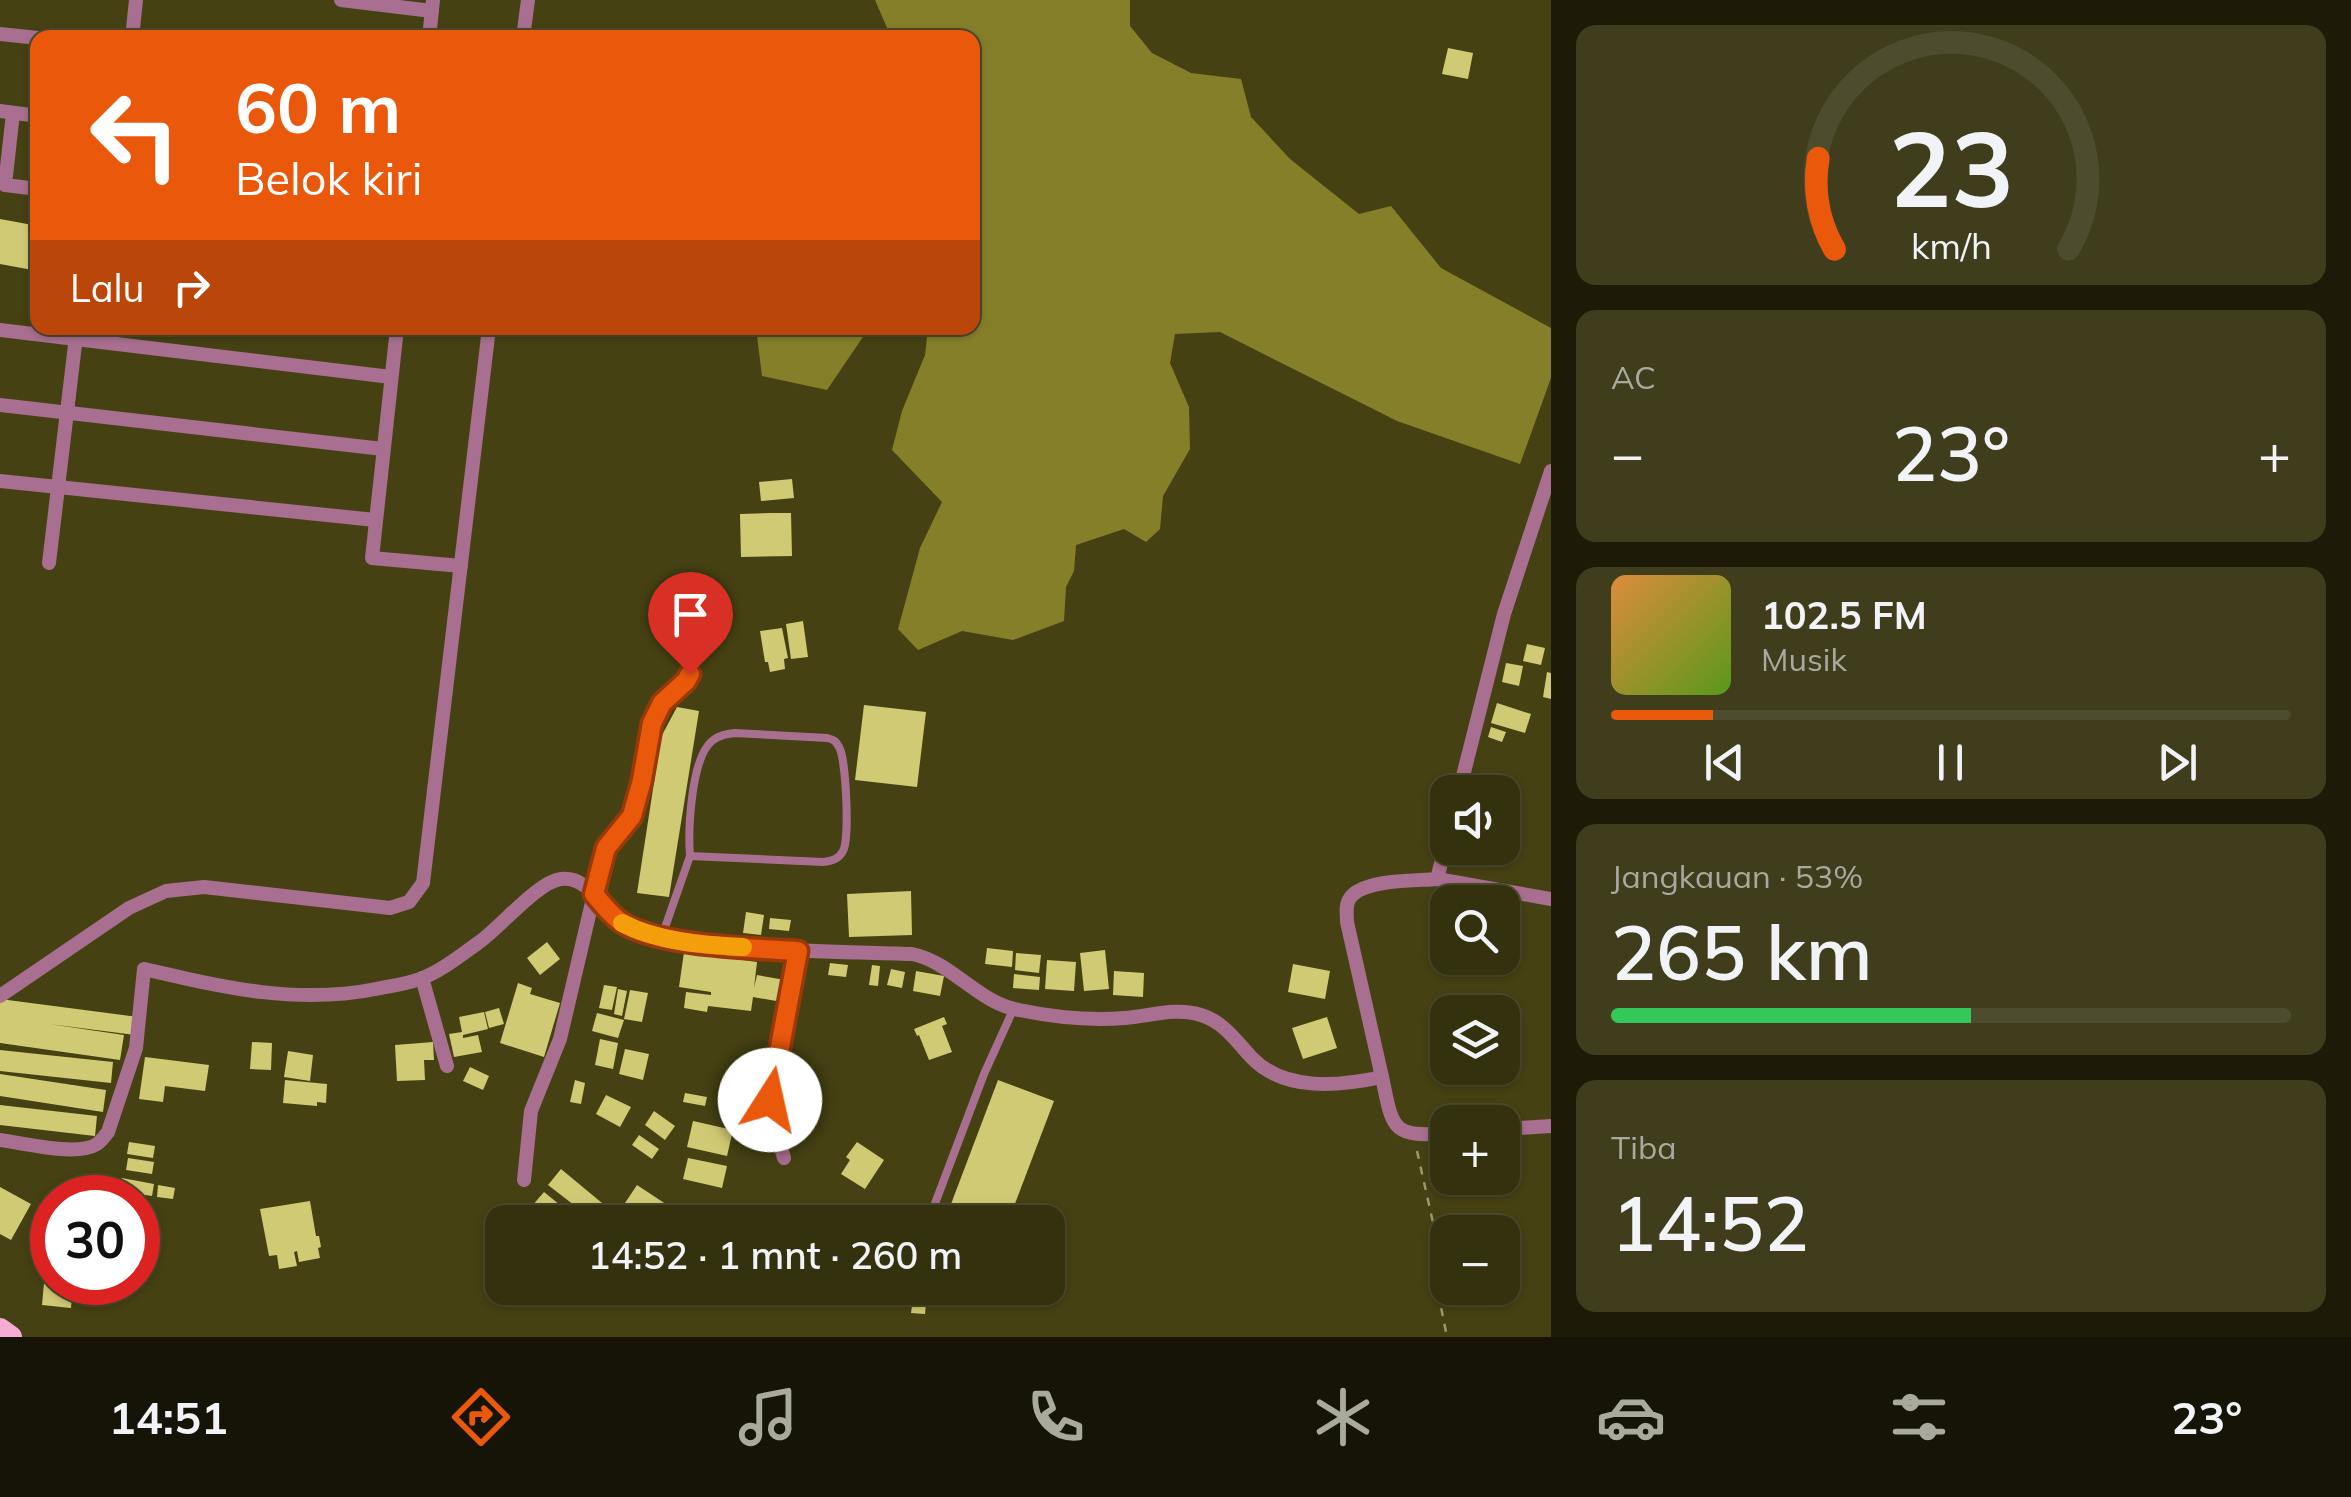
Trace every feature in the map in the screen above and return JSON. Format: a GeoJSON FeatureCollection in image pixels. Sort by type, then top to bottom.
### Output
{"type":"FeatureCollection","features":[{"type":"Feature","properties":{"kind":"main road"},"geometry":{"type":"LineString","coordinates":[[0,1329],[11,1337]]}},
{"type":"Feature","properties":{"kind":"street"},"geometry":{"type":"LineString","coordinates":[[133,30],[136,0]]}},
{"type":"Feature","properties":{"kind":"street"},"geometry":{"type":"LineString","coordinates":[[341,0],[433,5],[430,30]]}},
{"type":"Feature","properties":{"kind":"street"},"geometry":{"type":"LineString","coordinates":[[524,30],[528,0]]}},
{"type":"Feature","properties":{"kind":"street"},"geometry":{"type":"LineString","coordinates":[[0,34],[30,37]]}},
{"type":"Feature","properties":{"kind":"street"},"geometry":{"type":"LineString","coordinates":[[7,112],[5,185],[30,187]]}},
{"type":"Feature","properties":{"kind":"street"},"geometry":{"type":"LineString","coordinates":[[0,330],[30,332]]}},
{"type":"Feature","properties":{"kind":"street"},"geometry":{"type":"LineString","coordinates":[[50,563],[76,335]]}},
{"type":"Feature","properties":{"kind":"street"},"geometry":{"type":"LineString","coordinates":[[83,335],[391,378]]}},
{"type":"Feature","properties":{"kind":"street"},"geometry":{"type":"LineString","coordinates":[[396,335],[372,558],[460,566]]}},
{"type":"Feature","properties":{"kind":"street"},"geometry":{"type":"LineString","coordinates":[[0,996],[128,908],[166,891],[204,886],[390,908],[409,902],[423,882],[488,335]]}},
{"type":"Feature","properties":{"kind":"street"},"geometry":{"type":"LineString","coordinates":[[0,405],[383,448]]}},
{"type":"Feature","properties":{"kind":"street"},"geometry":{"type":"LineString","coordinates":[[1463,775],[1504,614],[1551,471]]}},
{"type":"Feature","properties":{"kind":"street"},"geometry":{"type":"LineString","coordinates":[[0,480],[375,520]]}},
{"type":"Feature","properties":{"kind":"street"},"geometry":{"type":"LineString","coordinates":[[1437,879],[1441,865]]}},
{"type":"Feature","properties":{"kind":"street"},"geometry":{"type":"LineString","coordinates":[[0,1140],[67,1149],[99,1143],[108,1132],[136,1048],[144,968],[247,992],[356,993],[422,978],[484,939],[550,882],[563,879],[576,880],[619,921],[662,936],[709,945],[920,956],[1013,1010],[1114,1019],[1182,1012],[1204,1015],[1222,1026],[1255,1062],[1272,1074],[1311,1084],[1356,1083],[1382,1077]]}},
{"type":"Feature","properties":{"kind":"street"},"geometry":{"type":"LineString","coordinates":[[1430,1134],[1413,1135],[1401,1131],[1394,1123],[1346,907],[1353,894],[1372,885],[1437,879],[1551,900]]}},
{"type":"Feature","properties":{"kind":"street"},"geometry":{"type":"LineString","coordinates":[[524,1180],[532,1111],[560,1039],[594,894]]}},
{"type":"Feature","properties":{"kind":"street"},"geometry":{"type":"LineString","coordinates":[[784,1158],[770,1100],[798,951]]}},
{"type":"Feature","properties":{"kind":"street"},"geometry":{"type":"LineString","coordinates":[[422,978],[447,1066]]}},
{"type":"Feature","properties":{"kind":"street"},"geometry":{"type":"LineString","coordinates":[[1520,1128],[1551,1126]]}},
{"type":"Feature","properties":{"kind":"lane"},"geometry":{"type":"LineString","coordinates":[[594,894],[606,848],[632,816],[652,723],[662,703],[696,667],[696,590]]}},
{"type":"Feature","properties":{"kind":"lane"},"geometry":{"type":"LineString","coordinates":[[662,936],[690,856],[697,770],[708,744],[735,734],[826,738],[841,749],[846,844],[838,857],[823,862],[690,856]]}},
{"type":"Feature","properties":{"kind":"lane"},"geometry":{"type":"LineString","coordinates":[[934,1205],[977,1091],[1013,1010]]}},
{"type":"Feature","properties":{"kind":"path"},"geometry":{"type":"LineString","coordinates":[[1413,1135],[1434,1228],[1432,1262],[1447,1337]]}},
{"type":"Feature","properties":{"kind":"shaded area"},"geometry":{"type":"Polygon","coordinates":[[[875,0],[1130,0],[1130,26],[1152,53],[1191,73],[1241,79],[1251,117],[1290,159],[1359,214],[1391,206],[1441,268],[1551,328],[1551,378],[1520,464],[1397,421],[1220,332],[1175,334],[1170,363],[1189,407],[1190,449],[1163,496],[1160,529],[1146,542],[1124,529],[1076,545],[1074,571],[1066,587],[1064,621],[1013,640],[962,631],[918,650],[898,629],[920,548],[942,502],[892,450],[902,411],[925,355],[927,335],[980,335],[980,30],[888,30],[875,0]]]}},
{"type":"Feature","properties":{"kind":"shaded area"},"geometry":{"type":"Polygon","coordinates":[[[757,335],[864,335],[827,390],[762,376],[757,335]]]}},
{"type":"Feature","properties":{"kind":"building"},"geometry":{"type":"Polygon","coordinates":[[[1448,48],[1473,53],[1468,79],[1442,74],[1448,48]]]}},
{"type":"Feature","properties":{"kind":"building"},"geometry":{"type":"Polygon","coordinates":[[[0,219],[30,225],[30,270],[0,264],[0,219]]]}},
{"type":"Feature","properties":{"kind":"building"},"geometry":{"type":"Polygon","coordinates":[[[792,479],[794,498],[761,501],[759,482],[792,479]]]}},
{"type":"Feature","properties":{"kind":"building"},"geometry":{"type":"Polygon","coordinates":[[[791,513],[792,556],[741,557],[740,514],[791,513]]]}},
{"type":"Feature","properties":{"kind":"building"},"geometry":{"type":"Polygon","coordinates":[[[803,621],[808,657],[791,659],[786,624],[803,621]]]}},
{"type":"Feature","properties":{"kind":"building"},"geometry":{"type":"Polygon","coordinates":[[[782,628],[788,658],[784,659],[785,669],[770,672],[760,631],[782,628]]]}},
{"type":"Feature","properties":{"kind":"building"},"geometry":{"type":"Polygon","coordinates":[[[1527,644],[1545,648],[1541,665],[1523,661],[1527,644]]]}},
{"type":"Feature","properties":{"kind":"building"},"geometry":{"type":"Polygon","coordinates":[[[1506,663],[1523,666],[1519,686],[1502,682],[1506,663]]]}},
{"type":"Feature","properties":{"kind":"building"},"geometry":{"type":"Polygon","coordinates":[[[1547,672],[1551,673],[1551,699],[1543,697],[1547,672]]]}},
{"type":"Feature","properties":{"kind":"building"},"geometry":{"type":"Polygon","coordinates":[[[1497,703],[1531,714],[1525,733],[1491,723],[1497,703]]]}},
{"type":"Feature","properties":{"kind":"building"},"geometry":{"type":"Polygon","coordinates":[[[864,705],[926,712],[917,787],[855,780],[864,705]]]}},
{"type":"Feature","properties":{"kind":"building"},"geometry":{"type":"Polygon","coordinates":[[[677,707],[699,711],[669,897],[637,893],[661,737],[677,707]]]}},
{"type":"Feature","properties":{"kind":"building"},"geometry":{"type":"Polygon","coordinates":[[[1491,727],[1506,732],[1502,742],[1488,737],[1491,727]]]}},
{"type":"Feature","properties":{"kind":"building"},"geometry":{"type":"Polygon","coordinates":[[[911,891],[912,935],[849,937],[847,894],[911,891]]]}},
{"type":"Feature","properties":{"kind":"building"},"geometry":{"type":"Polygon","coordinates":[[[746,912],[764,915],[761,935],[743,933],[746,912]]]}},
{"type":"Feature","properties":{"kind":"building"},"geometry":{"type":"Polygon","coordinates":[[[770,918],[791,920],[789,931],[769,929],[770,918]]]}},
{"type":"Feature","properties":{"kind":"building"},"geometry":{"type":"Polygon","coordinates":[[[547,942],[560,959],[540,975],[527,958],[547,942]]]}},
{"type":"Feature","properties":{"kind":"building"},"geometry":{"type":"Polygon","coordinates":[[[987,948],[1013,951],[1012,967],[985,964],[987,948]]]}},
{"type":"Feature","properties":{"kind":"building"},"geometry":{"type":"Polygon","coordinates":[[[1105,950],[1109,989],[1084,991],[1080,953],[1105,950]]]}},
{"type":"Feature","properties":{"kind":"building"},"geometry":{"type":"Polygon","coordinates":[[[684,952],[757,962],[754,988],[757,975],[785,980],[782,1002],[753,997],[751,1011],[708,1006],[707,1012],[684,1008],[686,992],[711,992],[679,987],[684,952]]]}},
{"type":"Feature","properties":{"kind":"building"},"geometry":{"type":"Polygon","coordinates":[[[1016,953],[1041,955],[1039,973],[1015,970],[1016,953]]]}},
{"type":"Feature","properties":{"kind":"building"},"geometry":{"type":"Polygon","coordinates":[[[1047,960],[1076,962],[1074,991],[1045,989],[1047,960]]]}},
{"type":"Feature","properties":{"kind":"building"},"geometry":{"type":"Polygon","coordinates":[[[830,963],[848,965],[846,977],[828,975],[830,963]]]}},
{"type":"Feature","properties":{"kind":"building"},"geometry":{"type":"Polygon","coordinates":[[[1293,964],[1330,971],[1325,999],[1288,992],[1293,964]]]}},
{"type":"Feature","properties":{"kind":"building"},"geometry":{"type":"Polygon","coordinates":[[[872,965],[880,966],[878,986],[869,985],[872,965]]]}},
{"type":"Feature","properties":{"kind":"building"},"geometry":{"type":"Polygon","coordinates":[[[891,969],[905,972],[902,988],[887,985],[891,969]]]}},
{"type":"Feature","properties":{"kind":"building"},"geometry":{"type":"Polygon","coordinates":[[[916,971],[944,976],[940,996],[913,991],[916,971]]]}},
{"type":"Feature","properties":{"kind":"building"},"geometry":{"type":"Polygon","coordinates":[[[1114,971],[1144,973],[1143,997],[1113,995],[1114,971]]]}},
{"type":"Feature","properties":{"kind":"building"},"geometry":{"type":"Polygon","coordinates":[[[1014,974],[1040,977],[1039,990],[1013,988],[1014,974]]]}},
{"type":"Feature","properties":{"kind":"building"},"geometry":{"type":"Polygon","coordinates":[[[518,983],[532,988],[530,994],[560,1003],[544,1057],[500,1043],[518,983]]]}},
{"type":"Feature","properties":{"kind":"building"},"geometry":{"type":"Polygon","coordinates":[[[604,985],[617,987],[612,1010],[599,1008],[604,985]]]}},
{"type":"Feature","properties":{"kind":"building"},"geometry":{"type":"Polygon","coordinates":[[[618,989],[627,991],[622,1016],[614,1014],[618,989]]]}},
{"type":"Feature","properties":{"kind":"building"},"geometry":{"type":"Polygon","coordinates":[[[630,990],[648,993],[642,1022],[624,1019],[630,990]]]}},
{"type":"Feature","properties":{"kind":"building"},"geometry":{"type":"Polygon","coordinates":[[[0,999],[138,1017],[135,1035],[49,1024],[124,1035],[120,1060],[0,1043],[0,999]]]}},
{"type":"Feature","properties":{"kind":"building"},"geometry":{"type":"Polygon","coordinates":[[[499,1008],[504,1024],[489,1028],[485,1012],[499,1008]]]}},
{"type":"Feature","properties":{"kind":"building"},"geometry":{"type":"Polygon","coordinates":[[[484,1012],[488,1029],[463,1035],[478,1035],[482,1052],[454,1057],[449,1034],[462,1032],[459,1017],[484,1012]]]}},
{"type":"Feature","properties":{"kind":"building"},"geometry":{"type":"Polygon","coordinates":[[[597,1013],[624,1020],[618,1038],[592,1031],[597,1013]]]}},
{"type":"Feature","properties":{"kind":"building"},"geometry":{"type":"Polygon","coordinates":[[[944,1017],[947,1024],[942,1026],[952,1052],[929,1060],[914,1029],[944,1017]]]}},
{"type":"Feature","properties":{"kind":"building"},"geometry":{"type":"Polygon","coordinates":[[[1327,1017],[1337,1048],[1303,1059],[1292,1028],[1327,1017]]]}},
{"type":"Feature","properties":{"kind":"building"},"geometry":{"type":"Polygon","coordinates":[[[600,1039],[618,1043],[613,1069],[595,1065],[600,1039]]]}},
{"type":"Feature","properties":{"kind":"building"},"geometry":{"type":"Polygon","coordinates":[[[252,1042],[272,1043],[271,1070],[250,1069],[252,1042]]]}},
{"type":"Feature","properties":{"kind":"building"},"geometry":{"type":"Polygon","coordinates":[[[433,1042],[434,1060],[424,1060],[425,1080],[397,1081],[395,1045],[433,1042]]]}},
{"type":"Feature","properties":{"kind":"building"},"geometry":{"type":"Polygon","coordinates":[[[625,1049],[649,1054],[643,1080],[619,1074],[625,1049]]]}},
{"type":"Feature","properties":{"kind":"building"},"geometry":{"type":"Polygon","coordinates":[[[0,1050],[113,1062],[111,1083],[0,1071],[0,1050]]]}},
{"type":"Feature","properties":{"kind":"building"},"geometry":{"type":"Polygon","coordinates":[[[288,1051],[313,1055],[310,1081],[284,1077],[288,1051]]]}},
{"type":"Feature","properties":{"kind":"building"},"geometry":{"type":"Polygon","coordinates":[[[145,1057],[209,1065],[205,1091],[165,1086],[163,1102],[139,1099],[145,1057]]]}},
{"type":"Feature","properties":{"kind":"building"},"geometry":{"type":"Polygon","coordinates":[[[470,1067],[489,1076],[483,1090],[463,1081],[470,1067]]]}},
{"type":"Feature","properties":{"kind":"building"},"geometry":{"type":"Polygon","coordinates":[[[0,1074],[106,1090],[103,1112],[0,1096],[0,1074]]]}},
{"type":"Feature","properties":{"kind":"building"},"geometry":{"type":"Polygon","coordinates":[[[285,1080],[327,1084],[326,1103],[283,1103],[285,1080]]]}},
{"type":"Feature","properties":{"kind":"building"},"geometry":{"type":"Polygon","coordinates":[[[575,1080],[585,1083],[581,1104],[570,1102],[575,1080]]]}},
{"type":"Feature","properties":{"kind":"building"},"geometry":{"type":"Polygon","coordinates":[[[998,1080],[1054,1101],[1014,1205],[951,1205],[998,1080]]]}},
{"type":"Feature","properties":{"kind":"building"},"geometry":{"type":"Polygon","coordinates":[[[685,1093],[707,1097],[705,1106],[683,1102],[685,1093]]]}},
{"type":"Feature","properties":{"kind":"building"},"geometry":{"type":"Polygon","coordinates":[[[606,1095],[631,1107],[620,1127],[596,1114],[606,1095]]]}},
{"type":"Feature","properties":{"kind":"building"},"geometry":{"type":"Polygon","coordinates":[[[0,1105],[97,1116],[95,1136],[0,1125],[0,1105]]]}},
{"type":"Feature","properties":{"kind":"building"},"geometry":{"type":"Polygon","coordinates":[[[654,1111],[675,1126],[665,1140],[645,1125],[654,1111]]]}},
{"type":"Feature","properties":{"kind":"building"},"geometry":{"type":"Polygon","coordinates":[[[693,1121],[733,1130],[727,1156],[687,1147],[693,1121]]]}},
{"type":"Feature","properties":{"kind":"building"},"geometry":{"type":"Polygon","coordinates":[[[639,1135],[659,1149],[652,1159],[632,1145],[639,1135]]]}},
{"type":"Feature","properties":{"kind":"building"},"geometry":{"type":"Polygon","coordinates":[[[129,1142],[155,1146],[153,1158],[127,1154],[129,1142]]]}},
{"type":"Feature","properties":{"kind":"building"},"geometry":{"type":"Polygon","coordinates":[[[857,1142],[884,1160],[865,1189],[841,1174],[850,1160],[846,1157],[857,1142]]]}},
{"type":"Feature","properties":{"kind":"building"},"geometry":{"type":"Polygon","coordinates":[[[128,1158],[154,1162],[152,1174],[126,1170],[128,1158]]]}},
{"type":"Feature","properties":{"kind":"building"},"geometry":{"type":"Polygon","coordinates":[[[688,1158],[727,1166],[722,1188],[683,1179],[688,1158]]]}},
{"type":"Feature","properties":{"kind":"building"},"geometry":{"type":"Polygon","coordinates":[[[561,1169],[604,1205],[574,1205],[548,1185],[561,1169]]]}},
{"type":"Feature","properties":{"kind":"building"},"geometry":{"type":"Polygon","coordinates":[[[160,1185],[175,1188],[173,1199],[160,1197],[160,1185]]]}},
{"type":"Feature","properties":{"kind":"building"},"geometry":{"type":"Polygon","coordinates":[[[637,1185],[667,1205],[628,1205],[625,1203],[637,1185]]]}},
{"type":"Feature","properties":{"kind":"building"},"geometry":{"type":"Polygon","coordinates":[[[0,1187],[30,1206],[11,1240],[0,1234],[0,1187]]]}},
{"type":"Feature","properties":{"kind":"building"},"geometry":{"type":"Polygon","coordinates":[[[544,1192],[560,1205],[533,1205],[544,1192]]]}},
{"type":"Feature","properties":{"kind":"building"},"geometry":{"type":"Polygon","coordinates":[[[310,1201],[320,1258],[299,1262],[297,1251],[297,1266],[279,1269],[277,1255],[269,1256],[260,1209],[310,1201]]]}},
{"type":"Feature","properties":{"kind":"building"},"geometry":{"type":"Polygon","coordinates":[[[912,1305],[926,1305],[925,1314],[911,1313],[912,1305]]]}},
{"type":"Feature","properties":{"kind":"slow traffic"},"geometry":{"type":"LineString","coordinates":[[622,923],[683,940],[743,947]]}},
{"type":"Feature","properties":{"kind":"route"},"geometry":{"type":"LineString","coordinates":[[690,674],[662,703],[652,723],[632,816],[606,848],[594,894],[619,921],[642,931],[709,945],[798,951],[770,1100]]}}]}
